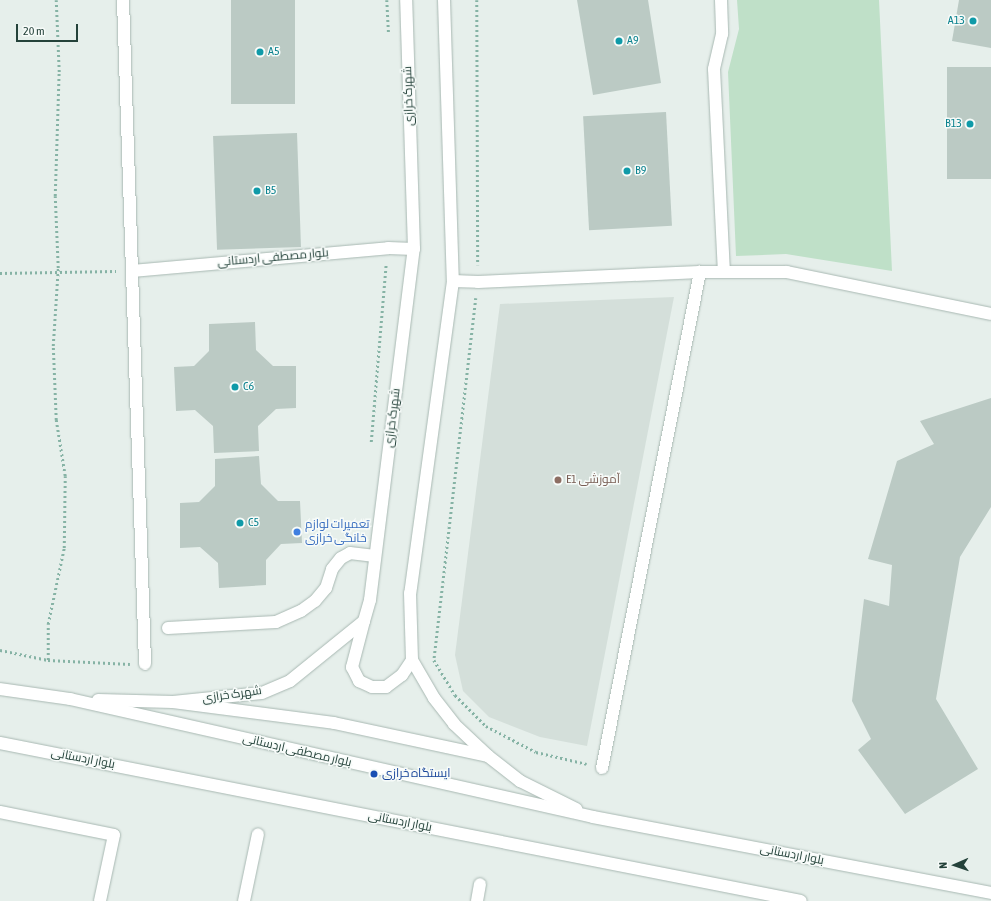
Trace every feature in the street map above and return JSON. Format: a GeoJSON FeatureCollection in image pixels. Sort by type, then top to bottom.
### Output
{"type":"FeatureCollection","features":[{"type":"Feature","properties":{"kind":"street"},"geometry":{"type":"LineString","coordinates":[[123,0],[145,664]]}},
{"type":"Feature","properties":{"kind":"street","name":"شهرک خرازی"},"geometry":{"type":"LineString","coordinates":[[173,702],[262,693],[290,681],[364,621],[375,556],[414,249],[406,0]]}},
{"type":"Feature","properties":{"kind":"street"},"geometry":{"type":"LineString","coordinates":[[444,0],[453,281],[410,593],[412,660],[434,698],[454,724],[488,756],[520,781],[593,818]]}},
{"type":"Feature","properties":{"kind":"street"},"geometry":{"type":"LineString","coordinates":[[720,0],[722,34],[714,69],[724,272]]}},
{"type":"Feature","properties":{"kind":"street","name":"بلوار مصطفی اردستانی"},"geometry":{"type":"LineString","coordinates":[[132,270],[388,248],[414,249]]}},
{"type":"Feature","properties":{"kind":"street"},"geometry":{"type":"LineString","coordinates":[[453,281],[478,282],[700,272],[787,272],[991,314]]}},
{"type":"Feature","properties":{"kind":"street"},"geometry":{"type":"LineString","coordinates":[[602,768],[700,272]]}},
{"type":"Feature","properties":{"kind":"street"},"geometry":{"type":"LineString","coordinates":[[168,628],[276,622],[301,611],[315,601],[326,588],[332,569],[341,558],[350,553],[375,556]]}},
{"type":"Feature","properties":{"kind":"street"},"geometry":{"type":"LineString","coordinates":[[364,621],[352,667],[359,682],[372,688],[386,687],[402,675],[412,660]]}},
{"type":"Feature","properties":{"kind":"street","name":"بلوار مصطفی اردستانی"},"geometry":{"type":"LineString","coordinates":[[0,689],[70,699],[593,818]]}},
{"type":"Feature","properties":{"kind":"street"},"geometry":{"type":"LineString","coordinates":[[70,699],[173,702],[334,723],[488,756]]}},
{"type":"Feature","properties":{"kind":"street","name":"بلوار اردستانی"},"geometry":{"type":"LineString","coordinates":[[0,743],[801,901]]}},
{"type":"Feature","properties":{"kind":"street"},"geometry":{"type":"LineString","coordinates":[[0,812],[114,834],[100,901]]}},
{"type":"Feature","properties":{"kind":"street","name":"بلوار اردستانی"},"geometry":{"type":"LineString","coordinates":[[593,818],[991,893]]}},
{"type":"Feature","properties":{"kind":"street"},"geometry":{"type":"LineString","coordinates":[[244,901],[258,834]]}},
{"type":"Feature","properties":{"kind":"street"},"geometry":{"type":"LineString","coordinates":[[477,901],[480,884]]}},
{"type":"Feature","properties":{"kind":"path"},"geometry":{"type":"LineString","coordinates":[[48,660],[48,624],[64,548],[65,476],[56,420],[53,346],[56,272],[58,268],[55,196],[59,72],[56,0]]}},
{"type":"Feature","properties":{"kind":"path"},"geometry":{"type":"LineString","coordinates":[[387,0],[389,40]]}},
{"type":"Feature","properties":{"kind":"path"},"geometry":{"type":"LineString","coordinates":[[477,0],[478,282],[434,660],[456,695],[486,726],[536,752],[602,768]]}},
{"type":"Feature","properties":{"kind":"path"},"geometry":{"type":"LineString","coordinates":[[371,444],[388,248]]}},
{"type":"Feature","properties":{"kind":"path"},"geometry":{"type":"LineString","coordinates":[[0,273],[132,270]]}},
{"type":"Feature","properties":{"kind":"path"},"geometry":{"type":"LineString","coordinates":[[0,650],[48,660],[145,664]]}},
{"type":"Feature","properties":{"kind":"shaded area","name":"E1 آموزشی"},"geometry":{"type":"Polygon","coordinates":[[[674,297],[587,746],[540,737],[489,717],[463,691],[455,655],[500,304],[674,297]]]}},
{"type":"Feature","properties":{"kind":"green space"},"geometry":{"type":"Polygon","coordinates":[[[737,0],[879,0],[892,271],[786,254],[736,256],[728,72],[739,29],[737,0]]]}},
{"type":"Feature","properties":{"kind":"building","name":"A5"},"geometry":{"type":"Polygon","coordinates":[[[231,0],[295,0],[295,104],[231,104],[231,0]]]}},
{"type":"Feature","properties":{"kind":"building","name":"A9"},"geometry":{"type":"Polygon","coordinates":[[[577,0],[648,0],[661,83],[593,95],[577,0]]]}},
{"type":"Feature","properties":{"kind":"building","name":"A13"},"geometry":{"type":"Polygon","coordinates":[[[959,0],[991,0],[991,48],[952,41],[959,0]]]}},
{"type":"Feature","properties":{"kind":"building","name":"B13"},"geometry":{"type":"Polygon","coordinates":[[[947,67],[991,67],[991,179],[947,179],[947,67]]]}},
{"type":"Feature","properties":{"kind":"building","name":"B9"},"geometry":{"type":"Polygon","coordinates":[[[666,112],[672,226],[589,230],[583,116],[666,112]]]}},
{"type":"Feature","properties":{"kind":"building","name":"B5"},"geometry":{"type":"Polygon","coordinates":[[[297,133],[301,247],[217,250],[213,136],[297,133]]]}},
{"type":"Feature","properties":{"kind":"building","name":"C6"},"geometry":{"type":"Polygon","coordinates":[[[255,322],[256,350],[273,366],[296,366],[296,408],[276,409],[258,426],[259,451],[214,453],[213,426],[195,410],[176,411],[174,367],[194,366],[209,351],[209,324],[255,322]]]}},
{"type":"Feature","properties":{"kind":"building"},"geometry":{"type":"Polygon","coordinates":[[[991,398],[991,507],[960,557],[936,699],[978,769],[905,814],[858,750],[871,739],[852,701],[864,599],[889,606],[892,565],[868,559],[897,461],[934,444],[920,421],[991,398]]]}},
{"type":"Feature","properties":{"kind":"building","name":"C5"},"geometry":{"type":"Polygon","coordinates":[[[259,456],[261,484],[278,501],[300,501],[302,543],[281,544],[266,560],[266,585],[219,588],[218,563],[200,547],[180,548],[180,503],[199,502],[215,486],[215,459],[259,456]]]}},
{"type":"Feature","properties":{"kind":"place","name":"A13"},"geometry":{"type":"Point","coordinates":[973,21]}},
{"type":"Feature","properties":{"kind":"place","name":"A9"},"geometry":{"type":"Point","coordinates":[619,41]}},
{"type":"Feature","properties":{"kind":"place","name":"A5"},"geometry":{"type":"Point","coordinates":[260,52]}},
{"type":"Feature","properties":{"kind":"place","name":"B13"},"geometry":{"type":"Point","coordinates":[970,124]}},
{"type":"Feature","properties":{"kind":"place","name":"B9"},"geometry":{"type":"Point","coordinates":[627,171]}},
{"type":"Feature","properties":{"kind":"place","name":"B5"},"geometry":{"type":"Point","coordinates":[257,191]}},
{"type":"Feature","properties":{"kind":"place","name":"C6"},"geometry":{"type":"Point","coordinates":[235,387]}},
{"type":"Feature","properties":{"kind":"place","name":"E1 آموزشی"},"geometry":{"type":"Point","coordinates":[558,480]}},
{"type":"Feature","properties":{"kind":"place","name":"C5"},"geometry":{"type":"Point","coordinates":[240,523]}},
{"type":"Feature","properties":{"kind":"place","name":"تعمیرات لوازم خانگی خرازی"},"geometry":{"type":"Point","coordinates":[297,532]}},
{"type":"Feature","properties":{"kind":"place","name":"ایستگاه خرازی"},"geometry":{"type":"Point","coordinates":[374,774]}}]}
